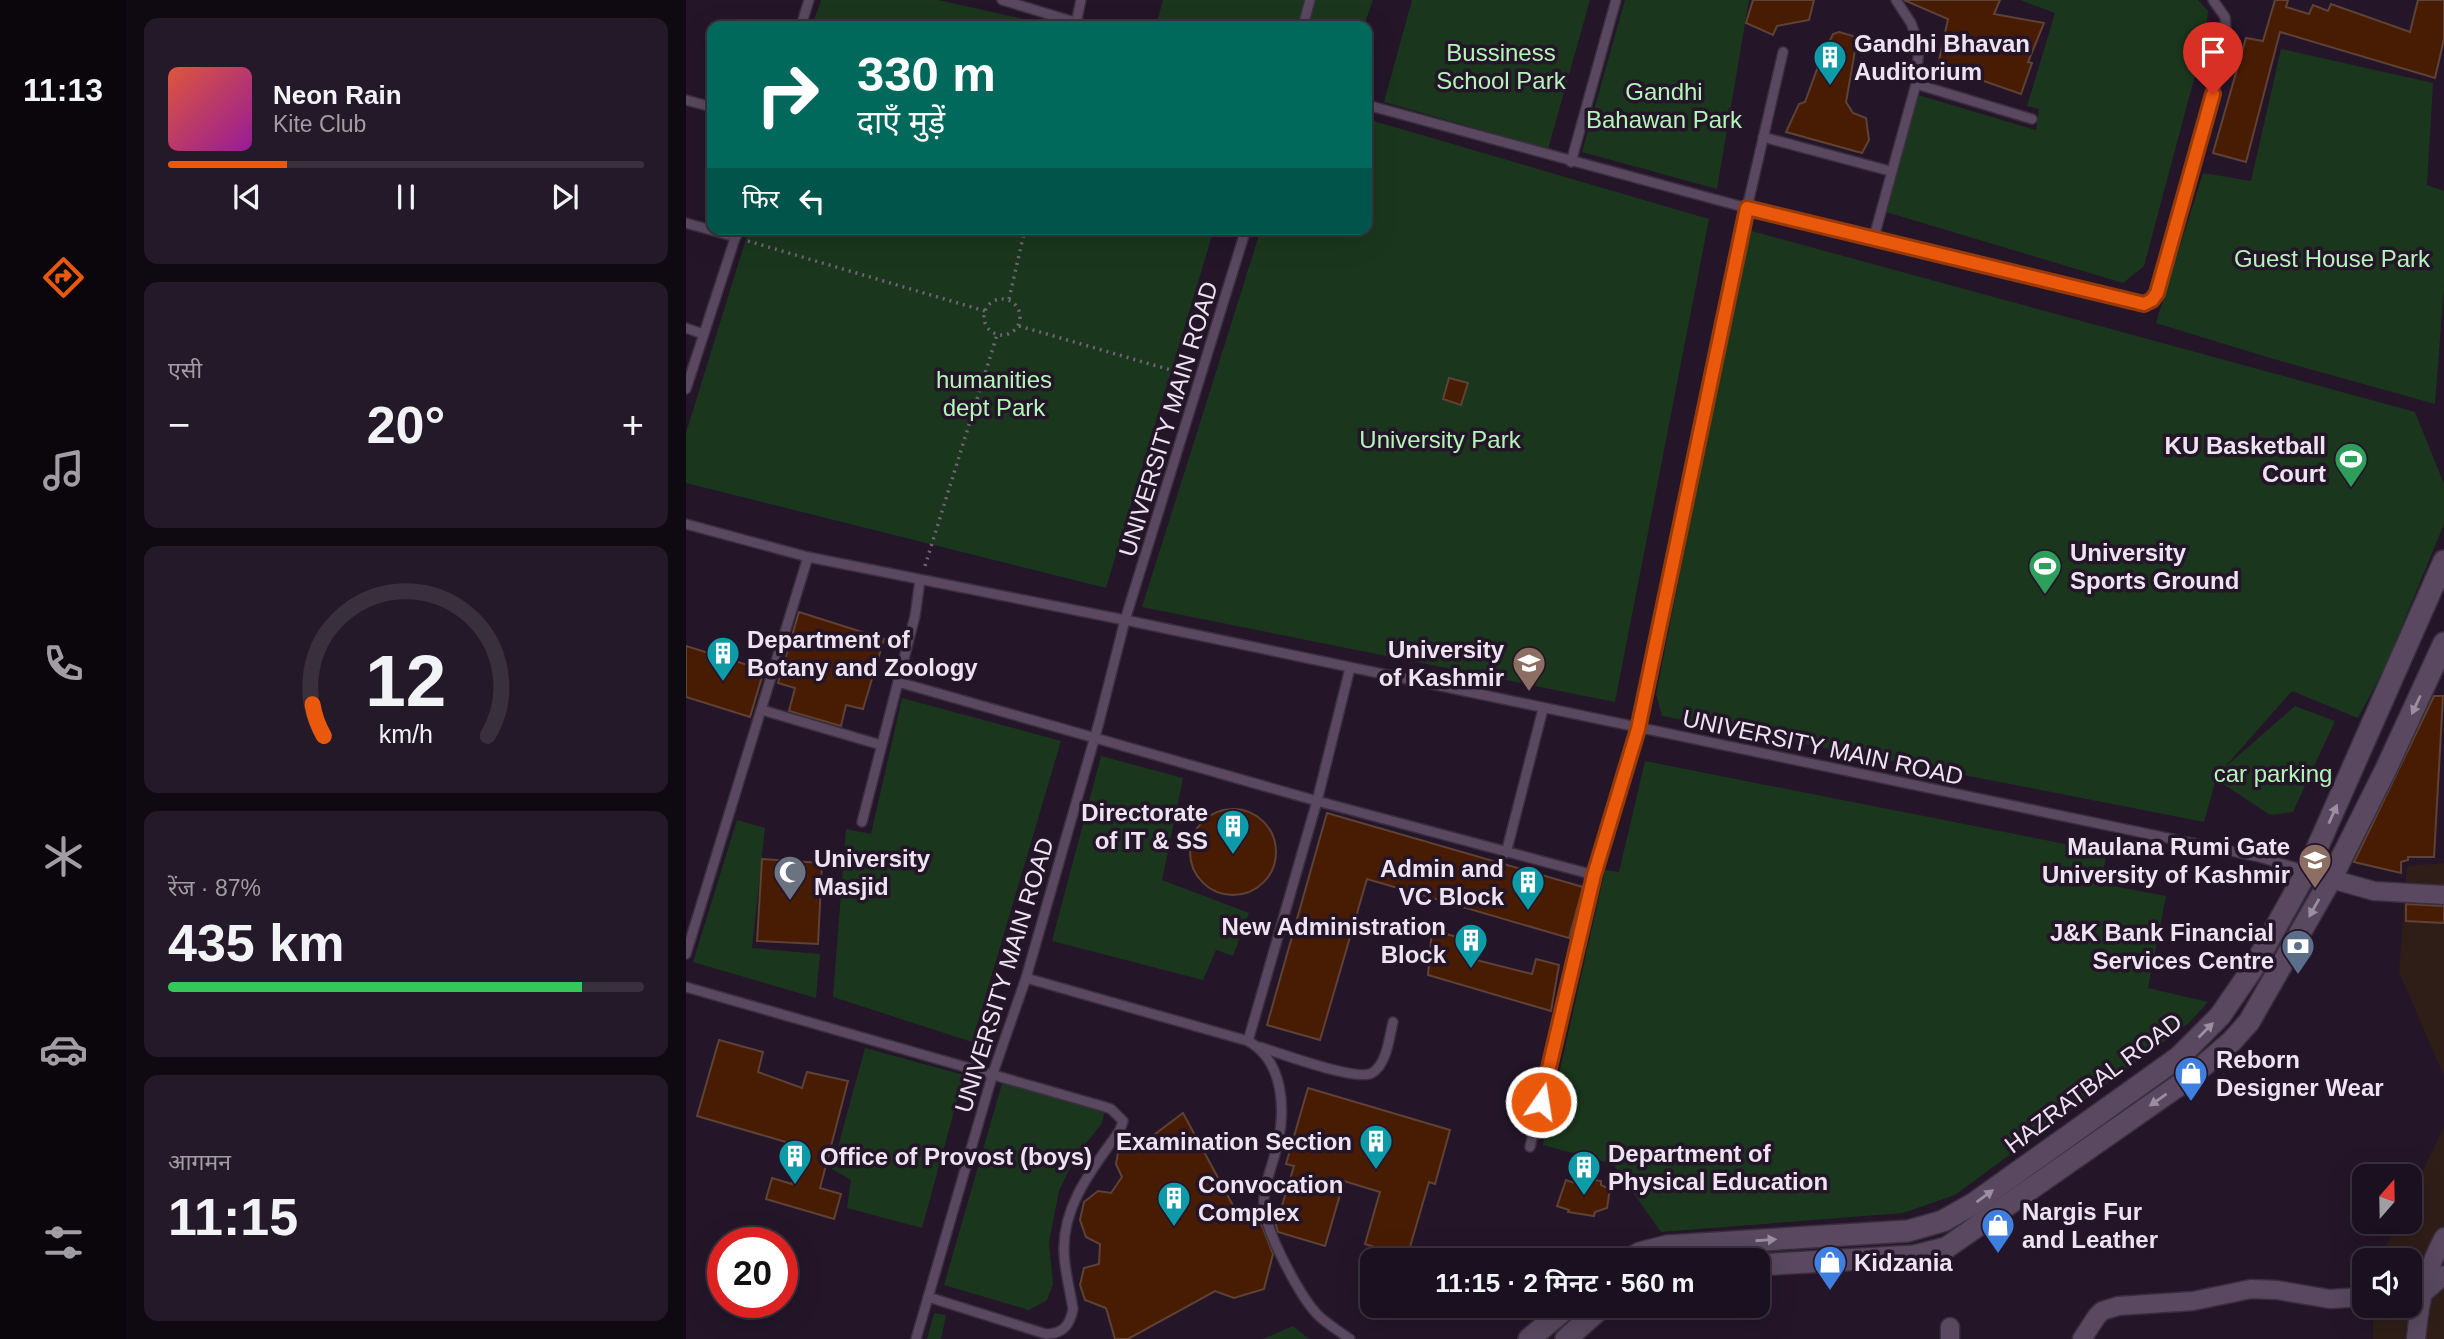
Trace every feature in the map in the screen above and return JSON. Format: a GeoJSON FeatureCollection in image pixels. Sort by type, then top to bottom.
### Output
{"type":"FeatureCollection","features":[{"type":"Feature","properties":{"kind":"main road","name":"HAZRATBAL ROAD"},"geometry":{"type":"LineString","coordinates":[[1659,1248],[1908,1231],[1942,1221],[1973,1204],[2179,1057],[2220,1016],[2253,968],[2307,871],[2444,561]]}},
{"type":"Feature","properties":{"kind":"main road","name":"HAZRATBAL ROAD"},"geometry":{"type":"LineString","coordinates":[[1770,1264],[1914,1256],[1946,1248],[2188,1079],[2232,1041],[2249,1022],[2263,1000],[2331,879],[2386,769],[2444,643]]}},
{"type":"Feature","properties":{"kind":"main road"},"geometry":{"type":"LineString","coordinates":[[2307,871],[2331,879]]}},
{"type":"Feature","properties":{"kind":"main road"},"geometry":{"type":"LineString","coordinates":[[1529,1339],[1554,1318]]}},
{"type":"Feature","properties":{"kind":"main road"},"geometry":{"type":"LineString","coordinates":[[1566,1339],[1590,1318]]}},
{"type":"Feature","properties":{"kind":"street"},"geometry":{"type":"LineString","coordinates":[[2331,879],[2374,891],[2444,895]]}},
{"type":"Feature","properties":{"kind":"street"},"geometry":{"type":"LineString","coordinates":[[2422,1281],[2444,1237]]}},
{"type":"Feature","properties":{"kind":"street"},"geometry":{"type":"LineString","coordinates":[[2422,1291],[2444,1276]]}},
{"type":"Feature","properties":{"kind":"street"},"geometry":{"type":"LineString","coordinates":[[2082,1339],[2102,1311],[2118,1306],[2193,1301],[2251,1289],[2277,1290],[2330,1299],[2352,1298]]}},
{"type":"Feature","properties":{"kind":"street"},"geometry":{"type":"LineString","coordinates":[[2416,1318],[2416,1339]]}},
{"type":"Feature","properties":{"kind":"lane"},"geometry":{"type":"LineString","coordinates":[[803,21],[809,0]]}},
{"type":"Feature","properties":{"kind":"lane"},"geometry":{"type":"LineString","coordinates":[[1002,0],[1070,21]]}},
{"type":"Feature","properties":{"kind":"lane"},"geometry":{"type":"LineString","coordinates":[[1076,21],[1081,0]]}},
{"type":"Feature","properties":{"kind":"lane"},"geometry":{"type":"LineString","coordinates":[[1304,21],[1310,0]]}},
{"type":"Feature","properties":{"kind":"lane"},"geometry":{"type":"LineString","coordinates":[[1571,162],[1616,0]]}},
{"type":"Feature","properties":{"kind":"lane"},"geometry":{"type":"LineString","coordinates":[[1874,237],[1916,84],[1919,45],[1911,23],[1896,0]]}},
{"type":"Feature","properties":{"kind":"lane"},"geometry":{"type":"LineString","coordinates":[[1372,107],[1747,208],[2144,304],[2152,300],[2157,293],[2227,45],[2225,17],[2213,0]]}},
{"type":"Feature","properties":{"kind":"lane"},"geometry":{"type":"LineString","coordinates":[[1530,1147],[1594,875],[1638,729],[1747,208],[1783,52]]}},
{"type":"Feature","properties":{"kind":"lane"},"geometry":{"type":"LineString","coordinates":[[1916,84],[2032,119]]}},
{"type":"Feature","properties":{"kind":"lane"},"geometry":{"type":"LineString","coordinates":[[686,100],[707,106]]}},
{"type":"Feature","properties":{"kind":"lane"},"geometry":{"type":"LineString","coordinates":[[1763,137],[1890,171]]}},
{"type":"Feature","properties":{"kind":"lane"},"geometry":{"type":"LineString","coordinates":[[686,223],[707,227]]}},
{"type":"Feature","properties":{"kind":"lane"},"geometry":{"type":"LineString","coordinates":[[686,389],[736,235]]}},
{"type":"Feature","properties":{"kind":"lane","name":"UNIVERSITY MAIN ROAD"},"geometry":{"type":"LineString","coordinates":[[916,1339],[993,1073],[1026,978],[1095,738],[1125,620],[1244,235]]}},
{"type":"Feature","properties":{"kind":"lane"},"geometry":{"type":"LineString","coordinates":[[686,328],[703,334]]}},
{"type":"Feature","properties":{"kind":"lane","name":"UNIVERSITY MAIN ROAD"},"geometry":{"type":"LineString","coordinates":[[686,524],[808,557],[1125,620],[2259,857],[2307,871]]}},
{"type":"Feature","properties":{"kind":"lane"},"geometry":{"type":"LineString","coordinates":[[686,954],[808,557]]}},
{"type":"Feature","properties":{"kind":"lane"},"geometry":{"type":"LineString","coordinates":[[862,822],[915,616],[920,580]]}},
{"type":"Feature","properties":{"kind":"lane"},"geometry":{"type":"LineString","coordinates":[[1248,1041],[1317,801],[1350,668]]}},
{"type":"Feature","properties":{"kind":"lane"},"geometry":{"type":"LineString","coordinates":[[898,682],[1317,801],[1594,875]]}},
{"type":"Feature","properties":{"kind":"lane"},"geometry":{"type":"LineString","coordinates":[[1506,853],[1543,709]]}},
{"type":"Feature","properties":{"kind":"lane"},"geometry":{"type":"LineString","coordinates":[[762,710],[881,745]]}},
{"type":"Feature","properties":{"kind":"lane"},"geometry":{"type":"LineString","coordinates":[[1026,978],[1248,1041],[1354,1075],[1373,1072],[1381,1064],[1393,1022]]}},
{"type":"Feature","properties":{"kind":"lane"},"geometry":{"type":"LineString","coordinates":[[686,987],[1102,1106],[1111,1109],[1122,1121],[1121,1130],[1083,1183],[1069,1214],[1063,1250],[1073,1309],[1072,1317],[1063,1330],[1046,1334],[928,1297]]}},
{"type":"Feature","properties":{"kind":"lane"},"geometry":{"type":"LineString","coordinates":[[1258,1046],[1268,1057],[1282,1093],[1278,1142],[1264,1205],[1271,1232],[1308,1302],[1318,1315],[1350,1339]]}},
{"type":"Feature","properties":{"kind":"path"},"geometry":{"type":"LineString","coordinates":[[743,235],[985,311]]}},
{"type":"Feature","properties":{"kind":"path"},"geometry":{"type":"LineString","coordinates":[[1008,299],[1024,235]]}},
{"type":"Feature","properties":{"kind":"path"},"geometry":{"type":"LineString","coordinates":[[997,299],[1008,299],[1018,307],[1021,319],[1019,326],[1015,331],[1003,336],[997,335],[987,328],[985,311],[987,306],[997,299]]}},
{"type":"Feature","properties":{"kind":"path"},"geometry":{"type":"LineString","coordinates":[[1019,326],[1201,379]]}},
{"type":"Feature","properties":{"kind":"path"},"geometry":{"type":"LineString","coordinates":[[920,580],[997,335]]}},
{"type":"Feature","properties":{"kind":"shaded area"},"geometry":{"type":"Polygon","coordinates":[[[2444,863],[2444,1076],[2399,972],[2407,866],[2444,863]]]}},
{"type":"Feature","properties":{"kind":"shaded area"},"geometry":{"type":"Polygon","coordinates":[[[2444,1127],[2444,1339],[2373,1339],[2373,1318],[2422,1318],[2422,1248],[2385,1248],[2392,1234],[2422,1234],[2422,1172],[2444,1127]]]}},
{"type":"Feature","properties":{"kind":"green space"},"geometry":{"type":"Polygon","coordinates":[[[821,0],[938,0],[1033,21],[814,21],[821,0]]]}},
{"type":"Feature","properties":{"kind":"green space"},"geometry":{"type":"Polygon","coordinates":[[[1163,0],[1373,0],[1366,21],[1157,21],[1163,0]]]}},
{"type":"Feature","properties":{"kind":"green space","name":"Bussiness School Park"},"geometry":{"type":"Polygon","coordinates":[[[1412,0],[1590,0],[1548,149],[1384,102],[1412,0]]]}},
{"type":"Feature","properties":{"kind":"green space","name":"Gandhi Bahawan Park"},"geometry":{"type":"Polygon","coordinates":[[[1625,0],[1749,0],[1717,189],[1582,152],[1625,0]]]}},
{"type":"Feature","properties":{"kind":"green space"},"geometry":{"type":"Polygon","coordinates":[[[2020,0],[2198,0],[2208,11],[2206,34],[2144,266],[2123,283],[1886,212],[1918,95],[2036,130],[2039,109],[2027,106],[2055,13],[2020,0]]]}},
{"type":"Feature","properties":{"kind":"green space","name":"Guest House Park"},"geometry":{"type":"Polygon","coordinates":[[[2281,49],[2433,83],[2427,185],[2444,191],[2444,286],[2435,404],[2156,323],[2203,173],[2251,181],[2281,49]]]}},
{"type":"Feature","properties":{"kind":"green space","name":"University Park"},"geometry":{"type":"Polygon","coordinates":[[[1372,120],[1709,219],[1615,702],[1142,607],[1259,235],[1372,235],[1372,120]]]}},
{"type":"Feature","properties":{"kind":"green space","name":"University Sports Ground"},"geometry":{"type":"Polygon","coordinates":[[[1748,230],[2415,412],[2444,484],[2444,524],[2385,667],[2358,718],[2292,691],[2223,769],[2295,706],[2335,721],[2293,812],[2270,815],[2216,779],[2204,822],[1662,716],[1656,694],[1748,230]]]}},
{"type":"Feature","properties":{"kind":"green space","name":"humanities dept Park"},"geometry":{"type":"Polygon","coordinates":[[[747,235],[1212,235],[1106,588],[686,483],[686,433],[747,235]]]}},
{"type":"Feature","properties":{"kind":"green space"},"geometry":{"type":"Polygon","coordinates":[[[902,698],[1061,741],[972,1042],[833,997],[846,829],[871,834],[902,698]]]}},
{"type":"Feature","properties":{"kind":"green space"},"geometry":{"type":"Polygon","coordinates":[[[1101,756],[1183,778],[1162,880],[1249,913],[1233,956],[1216,950],[1203,980],[1052,941],[1101,756]]]}},
{"type":"Feature","properties":{"kind":"green space"},"geometry":{"type":"Polygon","coordinates":[[[1645,761],[2106,852],[2102,884],[2166,896],[2148,988],[2208,1002],[2189,1023],[1955,1195],[1903,1213],[1661,1232],[1613,1164],[1543,1145],[1605,870],[1619,872],[1645,761]]]}},
{"type":"Feature","properties":{"kind":"green space"},"geometry":{"type":"Polygon","coordinates":[[[737,820],[765,828],[752,948],[820,954],[816,998],[693,962],[737,820]]]}},
{"type":"Feature","properties":{"kind":"green space"},"geometry":{"type":"Polygon","coordinates":[[[865,1048],[964,1075],[922,1228],[847,1208],[851,1180],[832,1169],[865,1048]]]}},
{"type":"Feature","properties":{"kind":"green space"},"geometry":{"type":"Polygon","coordinates":[[[1003,1080],[1102,1109],[1104,1113],[1102,1123],[1074,1159],[1059,1191],[1049,1242],[1053,1284],[1047,1300],[1029,1310],[944,1285],[1003,1080]]]}},
{"type":"Feature","properties":{"kind":"green space"},"geometry":{"type":"Polygon","coordinates":[[[934,1313],[946,1315],[941,1339],[927,1339],[934,1313]]]}},
{"type":"Feature","properties":{"kind":"green space"},"geometry":{"type":"Polygon","coordinates":[[[1293,1326],[1309,1339],[1263,1339],[1293,1326]]]}},
{"type":"Feature","properties":{"kind":"building"},"geometry":{"type":"Polygon","coordinates":[[[1753,0],[1814,0],[1809,20],[1777,26],[1773,35],[1746,23],[1753,0]]]}},
{"type":"Feature","properties":{"kind":"building"},"geometry":{"type":"Polygon","coordinates":[[[1904,0],[2000,0],[1994,14],[2044,23],[2028,62],[2032,63],[2021,94],[1938,65],[1948,19],[1904,0]]]}},
{"type":"Feature","properties":{"kind":"building"},"geometry":{"type":"Polygon","coordinates":[[[2275,0],[2288,0],[2286,7],[2309,14],[2313,5],[2328,11],[2331,4],[2410,32],[2418,0],[2444,0],[2444,39],[2435,78],[2280,32],[2246,162],[2213,153],[2246,38],[2263,41],[2275,0]]]}},
{"type":"Feature","properties":{"kind":"building","name":"Gandhi Bhavan Auditorium"},"geometry":{"type":"Polygon","coordinates":[[[1839,32],[1853,36],[1856,45],[1846,102],[1853,113],[1866,118],[1869,140],[1862,153],[1786,132],[1799,104],[1805,102],[1833,34],[1839,32]]]}},
{"type":"Feature","properties":{"kind":"building"},"geometry":{"type":"Polygon","coordinates":[[[1449,378],[1468,383],[1461,405],[1443,399],[1449,378]]]}},
{"type":"Feature","properties":{"kind":"building"},"geometry":{"type":"Polygon","coordinates":[[[799,612],[884,639],[863,709],[846,705],[841,726],[789,711],[795,688],[778,683],[799,612]]]}},
{"type":"Feature","properties":{"kind":"building","name":"Department of Botany and Zoology"},"geometry":{"type":"Polygon","coordinates":[[[686,646],[764,670],[750,717],[686,697],[686,646]]]}},
{"type":"Feature","properties":{"kind":"building"},"geometry":{"type":"Polygon","coordinates":[[[2434,696],[2443,696],[2434,857],[2408,857],[2408,860],[2401,862],[2401,873],[2354,862],[2434,696]]]}},
{"type":"Feature","properties":{"kind":"building","name":"Directorate of IT & SS"},"geometry":{"type":"Polygon","coordinates":[[[1233,809],[1249,813],[1263,822],[1272,836],[1276,852],[1272,868],[1263,882],[1249,891],[1233,895],[1217,891],[1203,882],[1194,868],[1190,852],[1194,836],[1203,822],[1217,813],[1233,809]]]}},
{"type":"Feature","properties":{"kind":"building","name":"Admin and VC Block"},"geometry":{"type":"Polygon","coordinates":[[[1327,813],[1583,887],[1569,938],[1367,879],[1320,1040],[1267,1025],[1327,813]]]}},
{"type":"Feature","properties":{"kind":"building","name":"University Masjid"},"geometry":{"type":"Polygon","coordinates":[[[762,859],[822,863],[818,944],[757,941],[762,859]]]}},
{"type":"Feature","properties":{"kind":"building"},"geometry":{"type":"Polygon","coordinates":[[[2406,904],[2444,906],[2444,923],[2406,921],[2406,904]]]}},
{"type":"Feature","properties":{"kind":"building","name":"New Administration Block"},"geometry":{"type":"Polygon","coordinates":[[[1432,930],[1457,937],[1457,944],[1474,948],[1476,960],[1532,974],[1536,959],[1559,965],[1551,1011],[1428,975],[1432,930]]]}},
{"type":"Feature","properties":{"kind":"building"},"geometry":{"type":"Polygon","coordinates":[[[719,1040],[763,1052],[758,1072],[802,1088],[807,1072],[848,1081],[820,1188],[841,1194],[834,1219],[766,1199],[772,1178],[792,1184],[803,1147],[697,1116],[719,1040]]]}},
{"type":"Feature","properties":{"kind":"building","name":"Examination Section"},"geometry":{"type":"Polygon","coordinates":[[[1308,1088],[1450,1130],[1435,1184],[1429,1182],[1410,1248],[1378,1248],[1365,1244],[1380,1192],[1344,1181],[1325,1246],[1278,1232],[1276,1225],[1294,1166],[1286,1164],[1308,1088]]]}},
{"type":"Feature","properties":{"kind":"building","name":"Convocation Complex"},"geometry":{"type":"Polygon","coordinates":[[[1183,1113],[1236,1211],[1257,1215],[1259,1218],[1273,1254],[1264,1289],[1234,1298],[1215,1291],[1128,1339],[1115,1339],[1106,1308],[1085,1300],[1080,1285],[1084,1268],[1099,1264],[1100,1244],[1086,1237],[1080,1220],[1084,1202],[1098,1191],[1111,1193],[1122,1177],[1116,1164],[1119,1147],[1132,1137],[1151,1137],[1183,1113]]]}},
{"type":"Feature","properties":{"kind":"building","name":"Department of Physical Education"},"geometry":{"type":"Polygon","coordinates":[[[1575,1177],[1601,1181],[1601,1185],[1610,1189],[1607,1208],[1595,1212],[1594,1216],[1568,1212],[1569,1210],[1557,1206],[1566,1180],[1574,1183],[1575,1177]]]}},
{"type":"Feature","properties":{"kind":"place","name":"Gandhi Bhavan Auditorium"},"geometry":{"type":"Point","coordinates":[1830,87]}},
{"type":"Feature","properties":{"kind":"place","name":"KU Basketball Court"},"geometry":{"type":"Point","coordinates":[2351,489]}},
{"type":"Feature","properties":{"kind":"place","name":"University Sports Ground"},"geometry":{"type":"Point","coordinates":[2045,596]}},
{"type":"Feature","properties":{"kind":"place","name":"Department of Botany and Zoology"},"geometry":{"type":"Point","coordinates":[723,683]}},
{"type":"Feature","properties":{"kind":"place","name":"University of Kashmir"},"geometry":{"type":"Point","coordinates":[1529,693]}},
{"type":"Feature","properties":{"kind":"place","name":"Directorate of IT & SS"},"geometry":{"type":"Point","coordinates":[1233,856]}},
{"type":"Feature","properties":{"kind":"place","name":"Maulana Rumi Gate University of Kashmir"},"geometry":{"type":"Point","coordinates":[2315,890]}},
{"type":"Feature","properties":{"kind":"place","name":"University Masjid"},"geometry":{"type":"Point","coordinates":[790,902]}},
{"type":"Feature","properties":{"kind":"place","name":"Admin and VC Block"},"geometry":{"type":"Point","coordinates":[1528,912]}},
{"type":"Feature","properties":{"kind":"place","name":"New Administration Block"},"geometry":{"type":"Point","coordinates":[1471,970]}},
{"type":"Feature","properties":{"kind":"place","name":"J&K Bank Financial Services Centre"},"geometry":{"type":"Point","coordinates":[2298,976]}},
{"type":"Feature","properties":{"kind":"place","name":"Reborn Designer Wear"},"geometry":{"type":"Point","coordinates":[2191,1103]}},
{"type":"Feature","properties":{"kind":"place","name":"Examination Section"},"geometry":{"type":"Point","coordinates":[1376,1171]}},
{"type":"Feature","properties":{"kind":"place","name":"Office of Provost (boys)"},"geometry":{"type":"Point","coordinates":[795,1186]}},
{"type":"Feature","properties":{"kind":"place","name":"Department of Physical Education"},"geometry":{"type":"Point","coordinates":[1584,1197]}},
{"type":"Feature","properties":{"kind":"place","name":"Convocation Complex"},"geometry":{"type":"Point","coordinates":[1174,1228]}},
{"type":"Feature","properties":{"kind":"place","name":"Nargis Fur and Leather"},"geometry":{"type":"Point","coordinates":[1998,1255]}},
{"type":"Feature","properties":{"kind":"place","name":"Kidzania"},"geometry":{"type":"Point","coordinates":[1830,1292]}},
{"type":"Feature","properties":{"kind":"route"},"geometry":{"type":"LineString","coordinates":[[1541,1102],[1594,875],[1638,729],[1747,208],[2144,304],[2152,300],[2157,293],[2213,94]]}},
{"type":"Feature","properties":{"kind":"park label","name":"car parking"},"geometry":{"type":"Point","coordinates":[2273,773]}}]}
